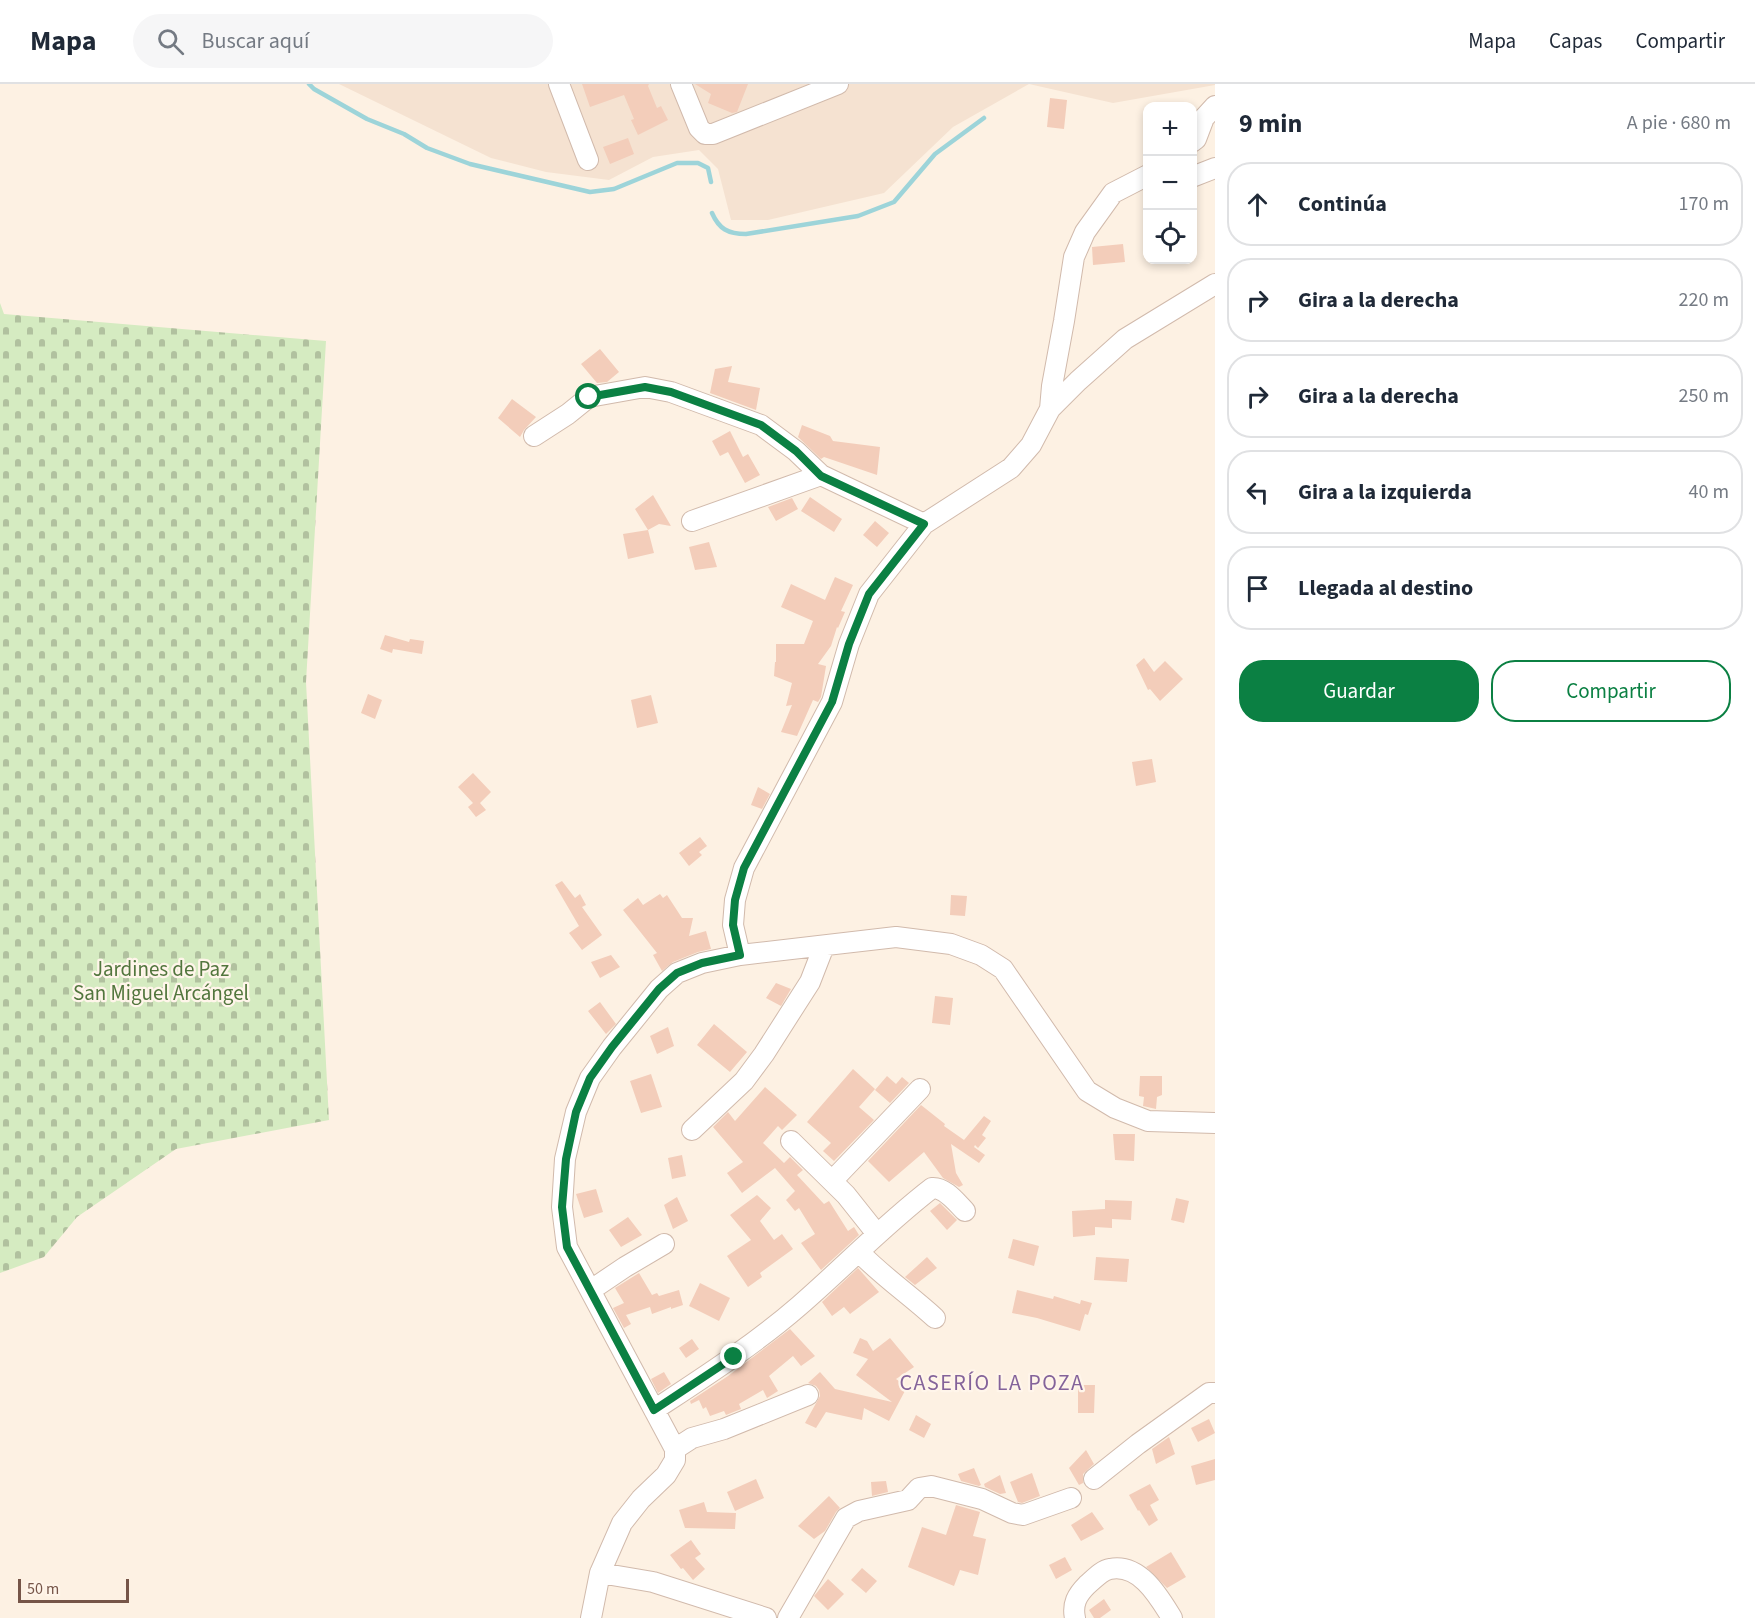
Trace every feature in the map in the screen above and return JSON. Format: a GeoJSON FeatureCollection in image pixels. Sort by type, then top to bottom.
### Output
{"type":"FeatureCollection","features":[{"type":"Feature","properties":{"kind":"street"},"geometry":{"type":"LineString","coordinates":[[559,84],[588,160]]}},
{"type":"Feature","properties":{"kind":"street"},"geometry":{"type":"LineString","coordinates":[[684,86],[699,128],[705,134],[713,134],[829,86]]}},
{"type":"Feature","properties":{"kind":"street"},"geometry":{"type":"LineString","coordinates":[[1197,137],[1204,118],[1215,106]]}},
{"type":"Feature","properties":{"kind":"street"},"geometry":{"type":"LineString","coordinates":[[1197,175],[1215,168]]}},
{"type":"Feature","properties":{"kind":"street"},"geometry":{"type":"LineString","coordinates":[[1050,409],[1074,257],[1085,232],[1113,193],[1143,180]]}},
{"type":"Feature","properties":{"kind":"street"},"geometry":{"type":"LineString","coordinates":[[740,955],[733,925],[735,900],[744,868],[832,702],[849,644],[869,594],[924,524],[1011,468],[1031,445],[1050,409],[1078,381],[1125,339],[1215,284]]}},
{"type":"Feature","properties":{"kind":"street"},"geometry":{"type":"LineString","coordinates":[[534,436],[589,397],[645,387],[671,392],[761,425],[796,451],[821,476],[924,524]]}},
{"type":"Feature","properties":{"kind":"street"},"geometry":{"type":"LineString","coordinates":[[692,521],[821,476]]}},
{"type":"Feature","properties":{"kind":"street"},"geometry":{"type":"LineString","coordinates":[[591,1618],[600,1573],[622,1523],[666,1475],[675,1460],[675,1449],[567,1247],[562,1207],[566,1159],[576,1112],[590,1078],[659,989],[677,973],[702,963],[740,955],[896,937],[951,944],[981,955],[1003,969],[1087,1091],[1115,1108],[1148,1120],[1215,1123]]}},
{"type":"Feature","properties":{"kind":"street"},"geometry":{"type":"LineString","coordinates":[[692,1130],[744,1081],[764,1054],[810,982],[824,946]]}},
{"type":"Feature","properties":{"kind":"street"},"geometry":{"type":"LineString","coordinates":[[832,1181],[920,1089]]}},
{"type":"Feature","properties":{"kind":"street"},"geometry":{"type":"LineString","coordinates":[[791,1141],[846,1195],[877,1234]]}},
{"type":"Feature","properties":{"kind":"street"},"geometry":{"type":"LineString","coordinates":[[654,1410],[734,1357],[798,1307],[877,1234],[932,1188],[944,1191],[964,1211]]}},
{"type":"Feature","properties":{"kind":"street"},"geometry":{"type":"LineString","coordinates":[[591,1290],[664,1244]]}},
{"type":"Feature","properties":{"kind":"street"},"geometry":{"type":"LineString","coordinates":[[859,1252],[889,1281],[913,1298],[934,1318]]}},
{"type":"Feature","properties":{"kind":"street"},"geometry":{"type":"LineString","coordinates":[[1094,1479],[1209,1393],[1215,1393]]}},
{"type":"Feature","properties":{"kind":"street"},"geometry":{"type":"LineString","coordinates":[[675,1449],[692,1438],[724,1429],[808,1395]]}},
{"type":"Feature","properties":{"kind":"street"},"geometry":{"type":"LineString","coordinates":[[788,1618],[846,1518],[859,1511],[908,1500],[919,1488],[931,1486],[982,1499],[1012,1513],[1023,1515],[1071,1498]]}},
{"type":"Feature","properties":{"kind":"street"},"geometry":{"type":"LineString","coordinates":[[1075,1618],[1073,1607],[1076,1600],[1086,1587],[1108,1569],[1124,1569],[1146,1581],[1172,1618]]}},
{"type":"Feature","properties":{"kind":"street"},"geometry":{"type":"LineString","coordinates":[[600,1573],[653,1582],[766,1618]]}},
{"type":"Feature","properties":{"kind":"shaded area"},"geometry":{"type":"Polygon","coordinates":[[[339,84],[1029,84],[953,127],[884,193],[768,220],[731,220],[718,169],[699,150],[653,157],[609,180],[546,172],[491,158],[339,84]]]}},
{"type":"Feature","properties":{"kind":"shaded area"},"geometry":{"type":"Polygon","coordinates":[[[1029,84],[1215,84],[1215,85],[1113,103],[1029,84]]]}},
{"type":"Feature","properties":{"kind":"green space","name":"Jardines de Paz San Miguel Arcángel"},"geometry":{"type":"Polygon","coordinates":[[[0,303],[4,314],[326,341],[306,682],[329,1120],[176,1149],[77,1217],[44,1257],[0,1273],[0,303]]]}},
{"type":"Feature","properties":{"kind":"building"},"geometry":{"type":"Polygon","coordinates":[[[582,84],[649,84],[657,108],[661,106],[668,120],[638,135],[624,95],[590,107],[582,84]]]}},
{"type":"Feature","properties":{"kind":"building"},"geometry":{"type":"Polygon","coordinates":[[[695,84],[748,84],[737,112],[732,113],[708,103],[711,94],[695,84]]]}},
{"type":"Feature","properties":{"kind":"building"},"geometry":{"type":"Polygon","coordinates":[[[1050,98],[1067,100],[1064,129],[1047,127],[1050,98]]]}},
{"type":"Feature","properties":{"kind":"building"},"geometry":{"type":"Polygon","coordinates":[[[628,138],[634,154],[610,164],[603,147],[628,138]]]}},
{"type":"Feature","properties":{"kind":"building"},"geometry":{"type":"Polygon","coordinates":[[[1123,244],[1125,262],[1093,265],[1092,247],[1123,244]]]}},
{"type":"Feature","properties":{"kind":"building"},"geometry":{"type":"Polygon","coordinates":[[[600,349],[619,372],[607,382],[597,383],[581,364],[600,349]]]}},
{"type":"Feature","properties":{"kind":"building"},"geometry":{"type":"Polygon","coordinates":[[[732,366],[728,382],[760,388],[756,410],[710,393],[715,369],[732,366]]]}},
{"type":"Feature","properties":{"kind":"building"},"geometry":{"type":"Polygon","coordinates":[[[512,399],[536,417],[520,437],[498,418],[512,399]]]}},
{"type":"Feature","properties":{"kind":"building"},"geometry":{"type":"Polygon","coordinates":[[[802,425],[830,436],[833,441],[880,447],[877,475],[824,457],[821,459],[798,437],[802,425]]]}},
{"type":"Feature","properties":{"kind":"building"},"geometry":{"type":"Polygon","coordinates":[[[730,431],[743,457],[748,454],[760,475],[745,483],[728,452],[720,456],[712,441],[730,431]]]}},
{"type":"Feature","properties":{"kind":"building"},"geometry":{"type":"Polygon","coordinates":[[[653,495],[671,526],[659,524],[648,530],[635,509],[653,495]]]}},
{"type":"Feature","properties":{"kind":"building"},"geometry":{"type":"Polygon","coordinates":[[[810,497],[842,519],[834,532],[801,511],[810,497]]]}},
{"type":"Feature","properties":{"kind":"building"},"geometry":{"type":"Polygon","coordinates":[[[792,498],[798,509],[776,521],[768,507],[792,498]]]}},
{"type":"Feature","properties":{"kind":"building"},"geometry":{"type":"Polygon","coordinates":[[[875,521],[889,533],[877,547],[863,535],[875,521]]]}},
{"type":"Feature","properties":{"kind":"building"},"geometry":{"type":"Polygon","coordinates":[[[648,530],[654,553],[628,559],[623,534],[648,530]]]}},
{"type":"Feature","properties":{"kind":"building"},"geometry":{"type":"Polygon","coordinates":[[[709,542],[717,567],[695,570],[689,547],[709,542]]]}},
{"type":"Feature","properties":{"kind":"building"},"geometry":{"type":"Polygon","coordinates":[[[835,577],[853,585],[841,611],[845,612],[831,646],[818,664],[826,666],[821,697],[818,702],[813,700],[797,736],[781,732],[792,705],[786,706],[792,683],[774,676],[776,644],[804,644],[813,621],[781,607],[791,584],[825,600],[835,577]]]}},
{"type":"Feature","properties":{"kind":"building"},"geometry":{"type":"Polygon","coordinates":[[[385,635],[409,642],[410,639],[424,641],[422,654],[393,649],[392,653],[380,649],[385,635]]]}},
{"type":"Feature","properties":{"kind":"building"},"geometry":{"type":"Polygon","coordinates":[[[1144,658],[1154,672],[1165,661],[1183,679],[1160,701],[1150,689],[1148,690],[1136,665],[1144,658]]]}},
{"type":"Feature","properties":{"kind":"building"},"geometry":{"type":"Polygon","coordinates":[[[368,694],[382,700],[375,719],[361,713],[368,694]]]}},
{"type":"Feature","properties":{"kind":"building"},"geometry":{"type":"Polygon","coordinates":[[[651,695],[658,723],[637,728],[631,700],[651,695]]]}},
{"type":"Feature","properties":{"kind":"building"},"geometry":{"type":"Polygon","coordinates":[[[1152,759],[1156,782],[1136,786],[1132,762],[1152,759]]]}},
{"type":"Feature","properties":{"kind":"building"},"geometry":{"type":"Polygon","coordinates":[[[473,773],[491,792],[480,803],[486,810],[476,817],[468,807],[473,803],[458,787],[473,773]]]}},
{"type":"Feature","properties":{"kind":"building"},"geometry":{"type":"Polygon","coordinates":[[[758,787],[770,794],[762,809],[751,805],[758,787]]]}},
{"type":"Feature","properties":{"kind":"building"},"geometry":{"type":"Polygon","coordinates":[[[700,837],[707,846],[699,852],[702,855],[689,866],[679,853],[700,837]]]}},
{"type":"Feature","properties":{"kind":"building"},"geometry":{"type":"Polygon","coordinates":[[[562,881],[575,898],[580,894],[586,905],[582,907],[602,935],[582,950],[569,933],[579,926],[555,885],[562,881]]]}},
{"type":"Feature","properties":{"kind":"building"},"geometry":{"type":"Polygon","coordinates":[[[660,894],[663,898],[667,895],[682,918],[693,918],[689,936],[706,931],[711,949],[673,962],[662,971],[653,955],[657,953],[623,910],[638,898],[643,905],[660,894]]]}},
{"type":"Feature","properties":{"kind":"building"},"geometry":{"type":"Polygon","coordinates":[[[951,895],[967,896],[965,916],[950,915],[951,895]]]}},
{"type":"Feature","properties":{"kind":"building"},"geometry":{"type":"Polygon","coordinates":[[[611,955],[620,967],[600,978],[591,962],[611,955]]]}},
{"type":"Feature","properties":{"kind":"building"},"geometry":{"type":"Polygon","coordinates":[[[776,983],[791,989],[781,1006],[766,998],[776,983]]]}},
{"type":"Feature","properties":{"kind":"building"},"geometry":{"type":"Polygon","coordinates":[[[935,996],[953,998],[950,1025],[932,1023],[935,996]]]}},
{"type":"Feature","properties":{"kind":"building"},"geometry":{"type":"Polygon","coordinates":[[[600,1002],[616,1024],[606,1034],[588,1011],[600,1002]]]}},
{"type":"Feature","properties":{"kind":"building"},"geometry":{"type":"Polygon","coordinates":[[[714,1024],[747,1052],[730,1072],[697,1045],[714,1024]]]}},
{"type":"Feature","properties":{"kind":"building"},"geometry":{"type":"Polygon","coordinates":[[[668,1027],[674,1046],[657,1054],[650,1036],[668,1027]]]}},
{"type":"Feature","properties":{"kind":"building"},"geometry":{"type":"Polygon","coordinates":[[[853,1069],[875,1089],[859,1107],[874,1120],[834,1161],[823,1151],[831,1143],[807,1122],[853,1069]]]}},
{"type":"Feature","properties":{"kind":"building"},"geometry":{"type":"Polygon","coordinates":[[[651,1074],[662,1107],[641,1113],[630,1081],[651,1074]]]}},
{"type":"Feature","properties":{"kind":"building"},"geometry":{"type":"Polygon","coordinates":[[[887,1076],[896,1084],[902,1077],[909,1083],[890,1103],[875,1090],[887,1076]]]}},
{"type":"Feature","properties":{"kind":"building"},"geometry":{"type":"Polygon","coordinates":[[[1140,1076],[1162,1076],[1162,1095],[1157,1097],[1156,1109],[1143,1106],[1144,1097],[1139,1096],[1140,1076]]]}},
{"type":"Feature","properties":{"kind":"building"},"geometry":{"type":"Polygon","coordinates":[[[765,1087],[797,1115],[782,1130],[778,1126],[763,1143],[784,1163],[790,1157],[803,1170],[797,1175],[824,1204],[829,1201],[848,1231],[854,1227],[859,1235],[821,1270],[801,1243],[815,1234],[799,1208],[795,1211],[786,1200],[795,1191],[775,1168],[742,1193],[727,1173],[743,1162],[713,1127],[728,1112],[735,1121],[765,1087]]]}},
{"type":"Feature","properties":{"kind":"building"},"geometry":{"type":"Polygon","coordinates":[[[921,1105],[964,1140],[984,1116],[991,1121],[982,1135],[986,1138],[978,1148],[975,1145],[974,1147],[985,1155],[979,1163],[951,1144],[956,1173],[963,1185],[959,1187],[943,1178],[924,1152],[889,1182],[868,1161],[921,1105]]]}},
{"type":"Feature","properties":{"kind":"building"},"geometry":{"type":"Polygon","coordinates":[[[1113,1134],[1135,1134],[1134,1161],[1115,1160],[1113,1134]]]}},
{"type":"Feature","properties":{"kind":"building"},"geometry":{"type":"Polygon","coordinates":[[[682,1155],[686,1176],[672,1179],[668,1158],[682,1155]]]}},
{"type":"Feature","properties":{"kind":"building"},"geometry":{"type":"Polygon","coordinates":[[[596,1189],[603,1212],[584,1218],[576,1194],[596,1189]]]}},
{"type":"Feature","properties":{"kind":"building"},"geometry":{"type":"Polygon","coordinates":[[[757,1195],[771,1208],[760,1221],[774,1240],[782,1234],[793,1249],[760,1273],[762,1277],[748,1287],[727,1256],[751,1240],[730,1215],[757,1195]]]}},
{"type":"Feature","properties":{"kind":"building"},"geometry":{"type":"Polygon","coordinates":[[[677,1197],[688,1221],[673,1229],[664,1205],[677,1197]]]}},
{"type":"Feature","properties":{"kind":"building"},"geometry":{"type":"Polygon","coordinates":[[[1176,1198],[1189,1201],[1184,1223],[1171,1220],[1176,1198]]]}},
{"type":"Feature","properties":{"kind":"building"},"geometry":{"type":"Polygon","coordinates":[[[1105,1200],[1132,1201],[1131,1220],[1112,1219],[1112,1228],[1095,1227],[1095,1235],[1073,1237],[1072,1211],[1105,1209],[1105,1200]]]}},
{"type":"Feature","properties":{"kind":"building"},"geometry":{"type":"Polygon","coordinates":[[[940,1203],[957,1220],[947,1230],[930,1211],[940,1203]]]}},
{"type":"Feature","properties":{"kind":"building"},"geometry":{"type":"Polygon","coordinates":[[[628,1217],[642,1235],[621,1247],[609,1230],[628,1217]]]}},
{"type":"Feature","properties":{"kind":"building"},"geometry":{"type":"Polygon","coordinates":[[[1013,1239],[1039,1246],[1034,1266],[1008,1258],[1013,1239]]]}},
{"type":"Feature","properties":{"kind":"building"},"geometry":{"type":"Polygon","coordinates":[[[927,1257],[937,1268],[915,1285],[905,1277],[927,1257]]]}},
{"type":"Feature","properties":{"kind":"building"},"geometry":{"type":"Polygon","coordinates":[[[1096,1257],[1129,1259],[1127,1282],[1094,1280],[1096,1257]]]}},
{"type":"Feature","properties":{"kind":"building"},"geometry":{"type":"Polygon","coordinates":[[[858,1268],[879,1292],[850,1314],[844,1307],[832,1316],[822,1302],[858,1268]]]}},
{"type":"Feature","properties":{"kind":"building"},"geometry":{"type":"Polygon","coordinates":[[[639,1273],[652,1295],[657,1293],[659,1296],[679,1290],[683,1305],[652,1314],[650,1307],[626,1315],[631,1324],[624,1328],[613,1308],[624,1303],[615,1288],[639,1273]]]}},
{"type":"Feature","properties":{"kind":"building"},"geometry":{"type":"Polygon","coordinates":[[[700,1283],[730,1298],[719,1321],[689,1306],[700,1283]]]}},
{"type":"Feature","properties":{"kind":"building"},"geometry":{"type":"Polygon","coordinates":[[[1017,1290],[1053,1299],[1054,1296],[1080,1304],[1081,1300],[1092,1303],[1088,1315],[1085,1314],[1080,1331],[1012,1313],[1017,1290]]]}},
{"type":"Feature","properties":{"kind":"building"},"geometry":{"type":"Polygon","coordinates":[[[790,1329],[815,1356],[801,1366],[793,1356],[769,1376],[778,1391],[767,1398],[763,1390],[739,1404],[741,1409],[726,1415],[724,1411],[710,1416],[706,1407],[703,1409],[699,1400],[691,1404],[690,1401],[728,1376],[790,1329]]]}},
{"type":"Feature","properties":{"kind":"building"},"geometry":{"type":"Polygon","coordinates":[[[860,1338],[867,1341],[873,1351],[890,1338],[914,1367],[896,1379],[907,1387],[889,1421],[864,1408],[862,1420],[826,1412],[816,1428],[805,1423],[820,1396],[816,1386],[808,1383],[820,1372],[835,1389],[892,1402],[856,1375],[868,1359],[853,1353],[860,1338]]]}},
{"type":"Feature","properties":{"kind":"building"},"geometry":{"type":"Polygon","coordinates":[[[692,1339],[699,1349],[686,1358],[679,1348],[692,1339]]]}},
{"type":"Feature","properties":{"kind":"building"},"geometry":{"type":"Polygon","coordinates":[[[664,1372],[671,1384],[658,1393],[651,1379],[664,1372]]]}},
{"type":"Feature","properties":{"kind":"building"},"geometry":{"type":"Polygon","coordinates":[[[1078,1385],[1095,1385],[1094,1413],[1078,1413],[1078,1385]]]}},
{"type":"Feature","properties":{"kind":"building"},"geometry":{"type":"Polygon","coordinates":[[[916,1415],[931,1424],[924,1438],[909,1430],[916,1415]]]}},
{"type":"Feature","properties":{"kind":"building"},"geometry":{"type":"Polygon","coordinates":[[[1209,1419],[1215,1433],[1198,1442],[1191,1428],[1209,1419]]]}},
{"type":"Feature","properties":{"kind":"building"},"geometry":{"type":"Polygon","coordinates":[[[1169,1437],[1175,1454],[1156,1464],[1152,1449],[1169,1437]]]}},
{"type":"Feature","properties":{"kind":"building"},"geometry":{"type":"Polygon","coordinates":[[[1086,1450],[1094,1464],[1083,1474],[1083,1483],[1079,1485],[1069,1468],[1086,1450]]]}},
{"type":"Feature","properties":{"kind":"building"},"geometry":{"type":"Polygon","coordinates":[[[1215,1459],[1215,1480],[1196,1485],[1191,1466],[1215,1459]]]}},
{"type":"Feature","properties":{"kind":"building"},"geometry":{"type":"Polygon","coordinates":[[[974,1468],[981,1485],[979,1486],[961,1481],[958,1474],[974,1468]]]}},
{"type":"Feature","properties":{"kind":"building"},"geometry":{"type":"Polygon","coordinates":[[[1032,1473],[1040,1496],[1022,1503],[1018,1502],[1010,1482],[1032,1473]]]}},
{"type":"Feature","properties":{"kind":"building"},"geometry":{"type":"Polygon","coordinates":[[[1000,1475],[1006,1493],[1000,1494],[985,1487],[984,1484],[1000,1475]]]}},
{"type":"Feature","properties":{"kind":"building"},"geometry":{"type":"Polygon","coordinates":[[[756,1479],[764,1498],[735,1511],[727,1492],[756,1479]]]}},
{"type":"Feature","properties":{"kind":"building"},"geometry":{"type":"Polygon","coordinates":[[[886,1481],[888,1492],[872,1496],[871,1482],[886,1481]]]}},
{"type":"Feature","properties":{"kind":"building"},"geometry":{"type":"Polygon","coordinates":[[[1150,1484],[1159,1500],[1150,1505],[1158,1520],[1149,1526],[1129,1495],[1150,1484]]]}},
{"type":"Feature","properties":{"kind":"building"},"geometry":{"type":"Polygon","coordinates":[[[829,1496],[840,1508],[825,1531],[814,1539],[798,1526],[829,1496]]]}},
{"type":"Feature","properties":{"kind":"building"},"geometry":{"type":"Polygon","coordinates":[[[704,1502],[707,1512],[736,1513],[735,1529],[685,1528],[679,1510],[704,1502]]]}},
{"type":"Feature","properties":{"kind":"building"},"geometry":{"type":"Polygon","coordinates":[[[956,1505],[980,1512],[973,1536],[986,1539],[978,1575],[960,1570],[954,1586],[908,1567],[922,1527],[946,1535],[956,1505]]]}},
{"type":"Feature","properties":{"kind":"building"},"geometry":{"type":"Polygon","coordinates":[[[1092,1512],[1104,1529],[1081,1541],[1071,1525],[1092,1512]]]}},
{"type":"Feature","properties":{"kind":"building"},"geometry":{"type":"Polygon","coordinates":[[[691,1540],[701,1554],[695,1558],[705,1569],[693,1580],[670,1555],[691,1540]]]}},
{"type":"Feature","properties":{"kind":"building"},"geometry":{"type":"Polygon","coordinates":[[[1171,1552],[1186,1577],[1167,1588],[1146,1567],[1171,1552]]]}},
{"type":"Feature","properties":{"kind":"building"},"geometry":{"type":"Polygon","coordinates":[[[1065,1557],[1072,1570],[1056,1579],[1049,1565],[1065,1557]]]}},
{"type":"Feature","properties":{"kind":"building"},"geometry":{"type":"Polygon","coordinates":[[[862,1568],[877,1581],[866,1593],[851,1580],[862,1568]]]}},
{"type":"Feature","properties":{"kind":"building"},"geometry":{"type":"Polygon","coordinates":[[[828,1579],[844,1594],[828,1610],[814,1596],[828,1579]]]}},
{"type":"Feature","properties":{"kind":"building"},"geometry":{"type":"Polygon","coordinates":[[[1104,1599],[1111,1610],[1100,1618],[1094,1618],[1089,1610],[1104,1599]]]}},
{"type":"Feature","properties":{"kind":"waterway"},"geometry":{"type":"LineString","coordinates":[[309,84],[367,119],[404,134],[427,148],[470,164],[590,192],[614,189],[677,163],[698,163],[708,168],[711,182]]}},
{"type":"Feature","properties":{"kind":"waterway"},"geometry":{"type":"LineString","coordinates":[[712,213],[725,230],[746,234],[858,216],[894,202],[935,154],[984,118]]}},
{"type":"Feature","properties":{"kind":"district","name":"CASERÍO LA POZA"},"geometry":{"type":"Point","coordinates":[992,1383]}},
{"type":"Feature","properties":{"kind":"route"},"geometry":{"type":"LineString","coordinates":[[589,397],[645,387],[671,392],[761,425],[796,451],[821,476],[924,524],[869,594],[849,644],[832,702],[744,868],[735,900],[733,925],[740,955],[702,963],[677,973],[659,989],[590,1078],[576,1112],[566,1159],[562,1207],[567,1247],[654,1410],[734,1357]]}}]}
